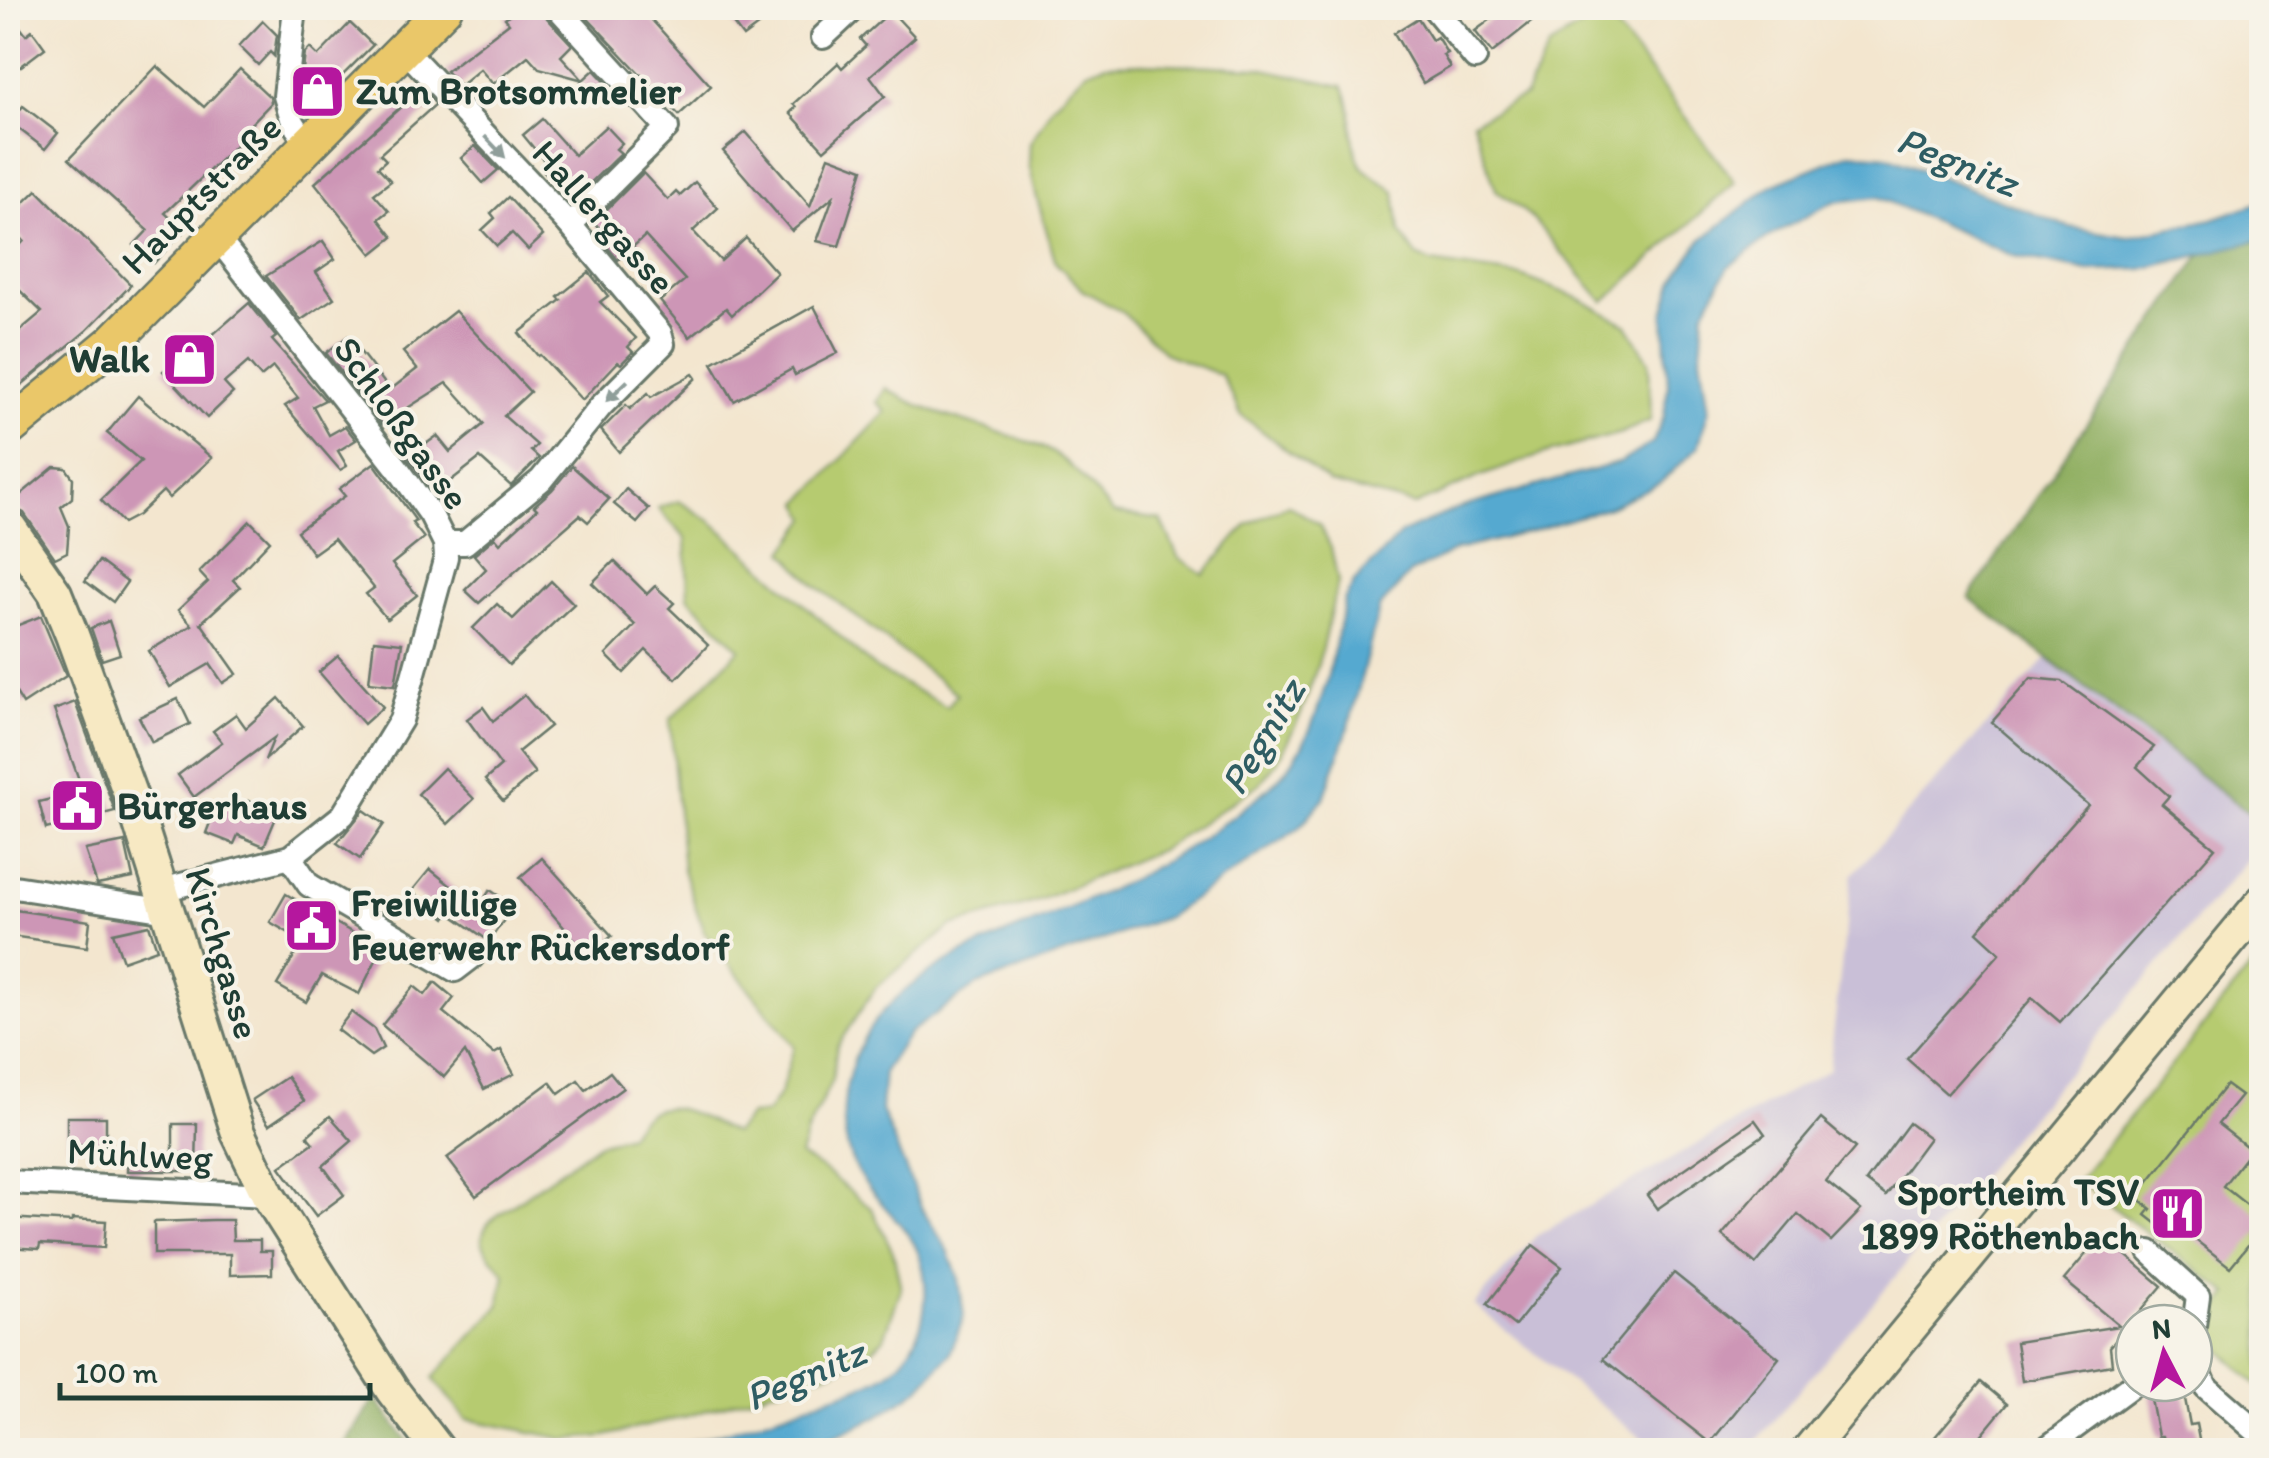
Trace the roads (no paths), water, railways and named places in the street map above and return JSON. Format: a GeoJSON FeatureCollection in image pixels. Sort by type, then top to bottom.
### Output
{"type":"FeatureCollection","features":[{"type":"Feature","properties":{"kind":"main road","name":"Hauptstraße"},"geometry":{"type":"LineString","coordinates":[[8,429],[112,343],[218,239],[406,50],[429,13]]}},
{"type":"Feature","properties":{"kind":"main road","name":"Kirchgasse"},"geometry":{"type":"LineString","coordinates":[[8,525],[55,594],[129,791],[238,1133],[268,1195],[392,1390],[430,1441]]}},
{"type":"Feature","properties":{"kind":"main road"},"geometry":{"type":"LineString","coordinates":[[1809,1450],[2262,902]]}},
{"type":"Feature","properties":{"kind":"street"},"geometry":{"type":"LineString","coordinates":[[295,8],[285,96],[308,146]]}},
{"type":"Feature","properties":{"kind":"street"},"geometry":{"type":"LineString","coordinates":[[558,8],[667,128],[570,225]]}},
{"type":"Feature","properties":{"kind":"street"},"geometry":{"type":"LineString","coordinates":[[823,37],[854,8]]}},
{"type":"Feature","properties":{"kind":"street"},"geometry":{"type":"LineString","coordinates":[[1434,8],[1475,58]]}},
{"type":"Feature","properties":{"kind":"street","name":"Hallergasse"},"geometry":{"type":"LineString","coordinates":[[406,50],[570,225],[660,332],[663,344],[601,406],[540,480],[465,543],[445,544]]}},
{"type":"Feature","properties":{"kind":"street","name":"Schloßgasse"},"geometry":{"type":"LineString","coordinates":[[165,900],[290,857],[344,815],[401,720],[446,556],[445,544],[431,514],[218,239]]}},
{"type":"Feature","properties":{"kind":"street"},"geometry":{"type":"LineString","coordinates":[[290,857],[309,885],[456,970],[472,956]]}},
{"type":"Feature","properties":{"kind":"street"},"geometry":{"type":"LineString","coordinates":[[8,886],[165,900]]}},
{"type":"Feature","properties":{"kind":"street","name":"Mühlweg"},"geometry":{"type":"LineString","coordinates":[[8,1182],[268,1195]]}},
{"type":"Feature","properties":{"kind":"street"},"geometry":{"type":"LineString","coordinates":[[2150,1252],[2198,1296],[2197,1303]]}},
{"type":"Feature","properties":{"kind":"street"},"geometry":{"type":"LineString","coordinates":[[2214,1394],[2262,1436]]}},
{"type":"Feature","properties":{"kind":"street"},"geometry":{"type":"LineString","coordinates":[[2044,1450],[2114,1398]]}},
{"type":"Feature","properties":{"kind":"water"},"geometry":{"type":"Polygon","coordinates":[[[1850,153],[1887,156],[2069,227],[2127,237],[2212,219],[2261,202],[2261,240],[2142,269],[2088,271],[2014,256],[1878,197],[1833,202],[1772,235],[1728,267],[1704,312],[1701,356],[1709,409],[1698,447],[1660,483],[1609,507],[1456,550],[1410,573],[1379,609],[1349,726],[1324,798],[1299,828],[1167,917],[977,985],[909,1033],[884,1071],[881,1110],[923,1211],[948,1250],[959,1280],[964,1316],[950,1354],[918,1390],[875,1418],[805,1450],[658,1450],[865,1385],[888,1373],[912,1346],[924,1310],[924,1271],[910,1237],[856,1169],[844,1121],[853,1064],[880,1015],[932,971],[993,939],[1142,874],[1216,829],[1270,787],[1295,758],[1313,721],[1345,600],[1354,582],[1402,533],[1456,509],[1621,462],[1653,442],[1664,416],[1668,385],[1664,313],[1674,280],[1700,241],[1772,185],[1850,153]]]}},
{"type":"Feature","properties":{"kind":"place","name":"Zum Brotsommelier"},"geometry":{"type":"Point","coordinates":[317,91]}},
{"type":"Feature","properties":{"kind":"place","name":"Walk"},"geometry":{"type":"Point","coordinates":[189,359]}},
{"type":"Feature","properties":{"kind":"place","name":"Bürgerhaus"},"geometry":{"type":"Point","coordinates":[78,806]}},
{"type":"Feature","properties":{"kind":"place","name":"Freiwillige Feuerwehr Rückersdorf"},"geometry":{"type":"Point","coordinates":[312,925]}},
{"type":"Feature","properties":{"kind":"place","name":"Sportheim TSV 1899 Röthenbach"},"geometry":{"type":"Point","coordinates":[2178,1214]}},
{"type":"Feature","properties":{"kind":"water label","name":"Pegnitz"},"geometry":{"type":"Point","coordinates":[1958,161]}},
{"type":"Feature","properties":{"kind":"water label","name":"Pegnitz"},"geometry":{"type":"Point","coordinates":[1262,736]}},
{"type":"Feature","properties":{"kind":"water label","name":"Pegnitz"},"geometry":{"type":"Point","coordinates":[805,1374]}}]}
